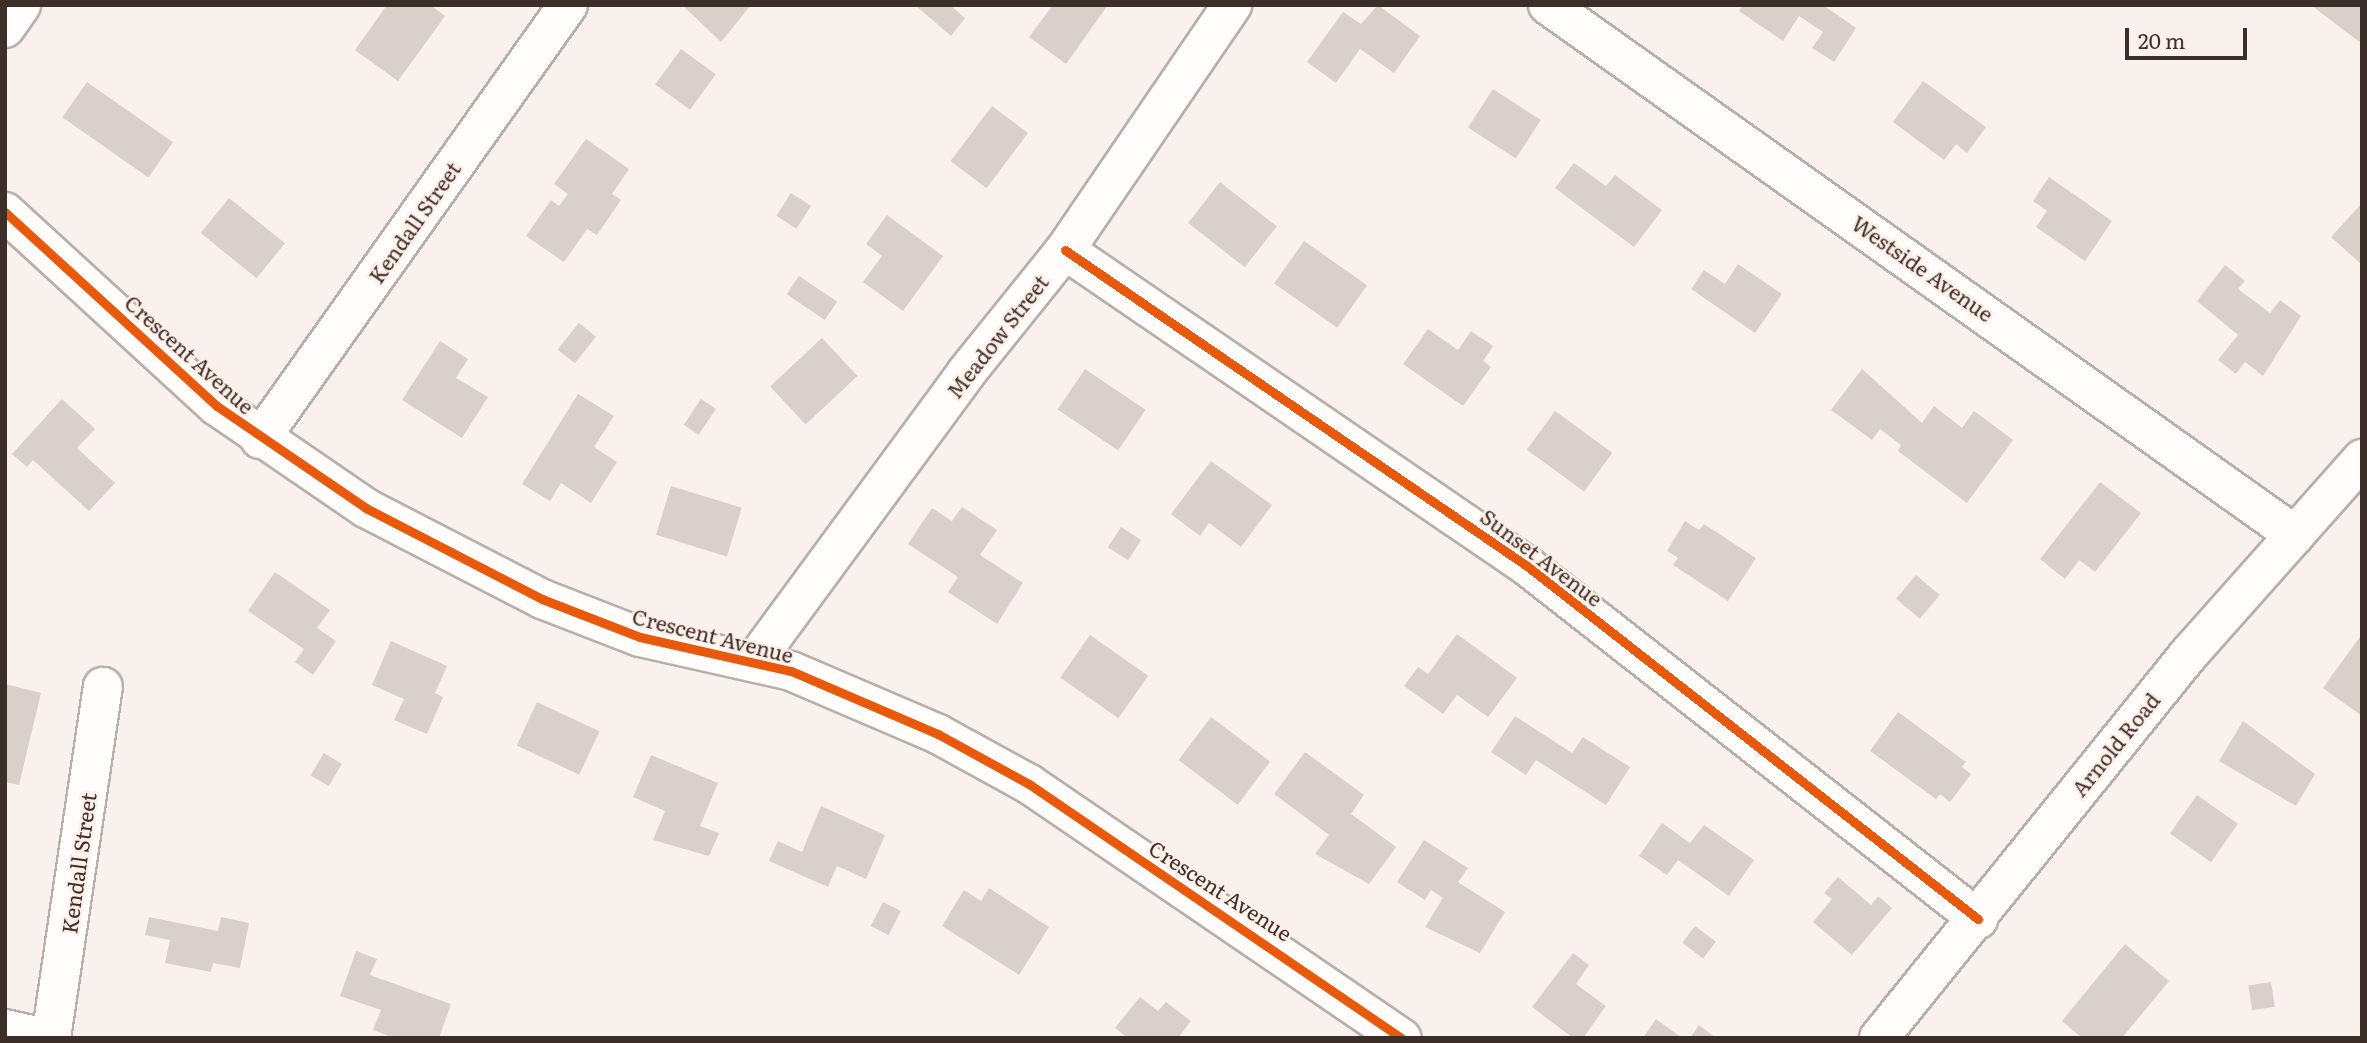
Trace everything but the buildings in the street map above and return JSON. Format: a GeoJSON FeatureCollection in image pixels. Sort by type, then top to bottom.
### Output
{"type":"FeatureCollection","features":[{"type":"Feature","properties":{"kind":"street"},"geometry":{"type":"LineString","coordinates":[[5,28],[21,5]]}},
{"type":"Feature","properties":{"kind":"street","name":"Kendall Street"},"geometry":{"type":"LineString","coordinates":[[260,439],[568,5]]}},
{"type":"Feature","properties":{"kind":"street","name":"Meadow Street"},"geometry":{"type":"LineString","coordinates":[[754,662],[966,373],[1065,250],[1232,5]]}},
{"type":"Feature","properties":{"kind":"street","name":"Westside Avenue"},"geometry":{"type":"LineString","coordinates":[[1548,5],[2295,535]]}},
{"type":"Feature","properties":{"kind":"street","name":"Crescent Avenue"},"geometry":{"type":"LineString","coordinates":[[5,212],[260,439],[366,508],[542,599],[640,637],[754,662],[866,700],[1028,784],[1402,1038]]}},
{"type":"Feature","properties":{"kind":"street","name":"Sunset Avenue"},"geometry":{"type":"LineString","coordinates":[[1065,250],[1527,566],[1978,919]]}},
{"type":"Feature","properties":{"kind":"street","name":"Arnold Road"},"geometry":{"type":"LineString","coordinates":[[1878,1038],[1978,919],[2189,654],[2362,459]]}},
{"type":"Feature","properties":{"kind":"street","name":"Kendall Street"},"geometry":{"type":"LineString","coordinates":[[51,1038],[103,687]]}},
{"type":"Feature","properties":{"kind":"street"},"geometry":{"type":"LineString","coordinates":[[5,1029],[45,1038]]}},
{"type":"Feature","properties":{"kind":"cycle path"},"geometry":{"type":"LineString","coordinates":[[5,212],[217,406],[366,508],[542,599],[640,637],[791,671],[938,734],[1029,784],[1402,1038]]}},
{"type":"Feature","properties":{"kind":"cycle path"},"geometry":{"type":"LineString","coordinates":[[1065,250],[1527,566],[1978,919]]}}]}
